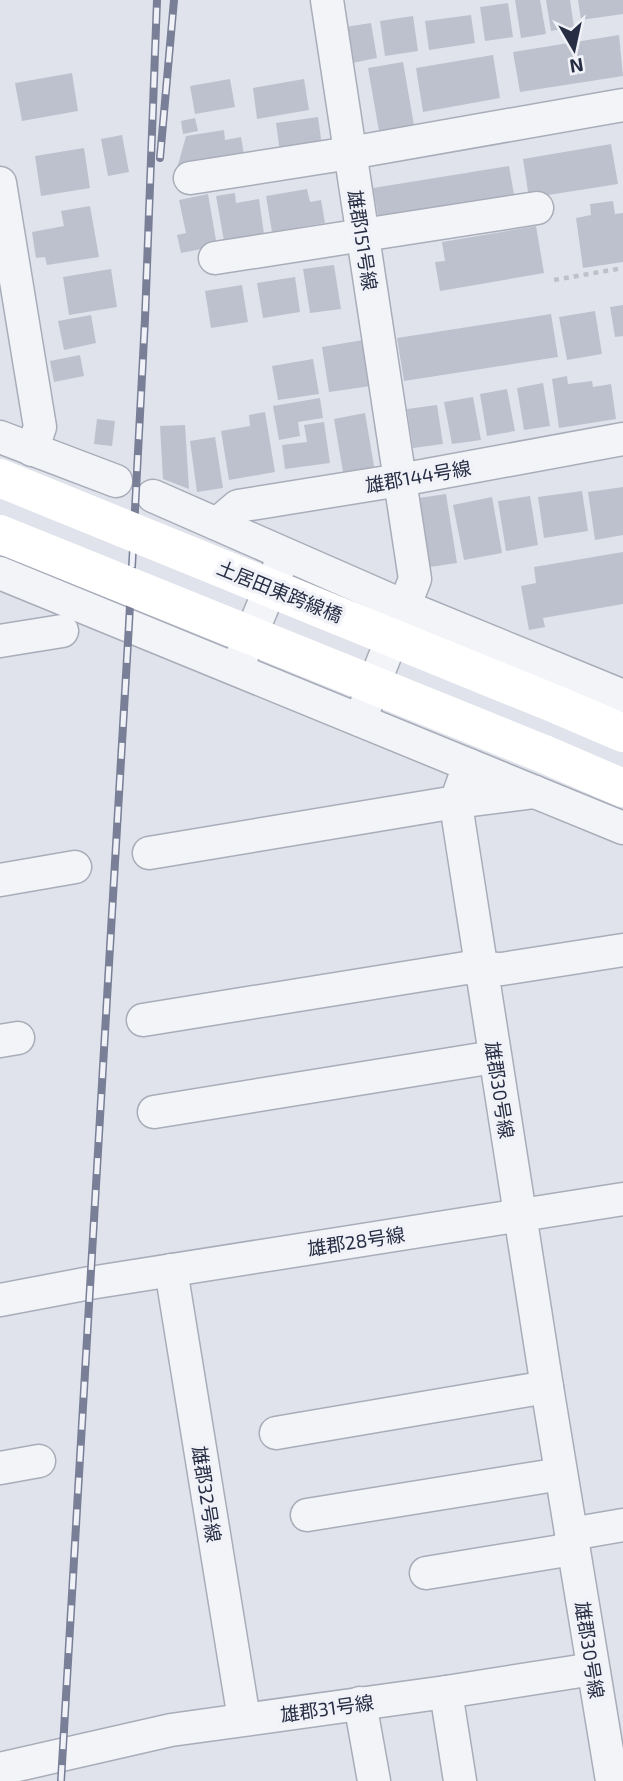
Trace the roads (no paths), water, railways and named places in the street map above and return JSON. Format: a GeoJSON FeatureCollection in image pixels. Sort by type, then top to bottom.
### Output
{"type":"FeatureCollection","features":[{"type":"Feature","properties":{"kind":"street","name":"雄郡151号線"},"geometry":{"type":"LineString","coordinates":[[327,0],[400,480]]}},
{"type":"Feature","properties":{"kind":"street"},"geometry":{"type":"LineString","coordinates":[[190,178],[623,105]]}},
{"type":"Feature","properties":{"kind":"street"},"geometry":{"type":"LineString","coordinates":[[0,183],[40,427],[32,450]]}},
{"type":"Feature","properties":{"kind":"street"},"geometry":{"type":"LineString","coordinates":[[215,258],[537,208]]}},
{"type":"Feature","properties":{"kind":"street"},"geometry":{"type":"LineString","coordinates":[[0,437],[116,481]]}},
{"type":"Feature","properties":{"kind":"street","name":"雄郡144号線"},"geometry":{"type":"LineString","coordinates":[[218,523],[238,506],[400,480],[623,439]]}},
{"type":"Feature","properties":{"kind":"street","name":"土居田東跨線橋"},"geometry":{"type":"LineString","coordinates":[[0,478],[623,733]]}},
{"type":"Feature","properties":{"kind":"street"},"geometry":{"type":"LineString","coordinates":[[360,720],[415,579],[400,480]]}},
{"type":"Feature","properties":{"kind":"street"},"geometry":{"type":"LineString","coordinates":[[153,496],[406,607],[623,696]]}},
{"type":"Feature","properties":{"kind":"street"},"geometry":{"type":"LineString","coordinates":[[0,534],[623,788]]}},
{"type":"Feature","properties":{"kind":"street"},"geometry":{"type":"LineString","coordinates":[[237,668],[284,554]]}},
{"type":"Feature","properties":{"kind":"street"},"geometry":{"type":"LineString","coordinates":[[0,573],[623,828]]}},
{"type":"Feature","properties":{"kind":"street"},"geometry":{"type":"LineString","coordinates":[[0,641],[62,631]]}},
{"type":"Feature","properties":{"kind":"street","name":"雄郡30号線"},"geometry":{"type":"LineString","coordinates":[[468,765],[456,802],[494,1057],[593,1669],[611,1706],[612,1781]]}},
{"type":"Feature","properties":{"kind":"street"},"geometry":{"type":"LineString","coordinates":[[149,853],[456,802],[536,792]]}},
{"type":"Feature","properties":{"kind":"street"},"geometry":{"type":"LineString","coordinates":[[0,880],[75,867]]}},
{"type":"Feature","properties":{"kind":"street"},"geometry":{"type":"LineString","coordinates":[[143,1020],[466,968],[502,969],[623,950]]}},
{"type":"Feature","properties":{"kind":"street"},"geometry":{"type":"LineString","coordinates":[[154,1112],[494,1057]]}},
{"type":"Feature","properties":{"kind":"street","name":"雄郡28号線"},"geometry":{"type":"LineString","coordinates":[[0,1300],[90,1283],[623,1199]]}},
{"type":"Feature","properties":{"kind":"street","name":"雄郡32号線"},"geometry":{"type":"LineString","coordinates":[[171,1270],[244,1719]]}},
{"type":"Feature","properties":{"kind":"street"},"geometry":{"type":"LineString","coordinates":[[276,1433],[547,1387]]}},
{"type":"Feature","properties":{"kind":"street"},"geometry":{"type":"LineString","coordinates":[[0,1468],[39,1461]]}},
{"type":"Feature","properties":{"kind":"street"},"geometry":{"type":"LineString","coordinates":[[307,1515],[561,1475]]}},
{"type":"Feature","properties":{"kind":"street"},"geometry":{"type":"LineString","coordinates":[[426,1573],[572,1541],[623,1525]]}},
{"type":"Feature","properties":{"kind":"street","name":"雄郡31号線"},"geometry":{"type":"LineString","coordinates":[[0,1769],[171,1730],[593,1669]]}},
{"type":"Feature","properties":{"kind":"street"},"geometry":{"type":"LineString","coordinates":[[446,1692],[460,1781]]}},
{"type":"Feature","properties":{"kind":"street"},"geometry":{"type":"LineString","coordinates":[[360,1703],[373,1781]]}},
{"type":"Feature","properties":{"kind":"railway"},"geometry":{"type":"LineString","coordinates":[[61,1781],[129,624],[145,319],[157,0]]}},
{"type":"Feature","properties":{"kind":"railway"},"geometry":{"type":"LineString","coordinates":[[160,158],[174,0]]}}]}
